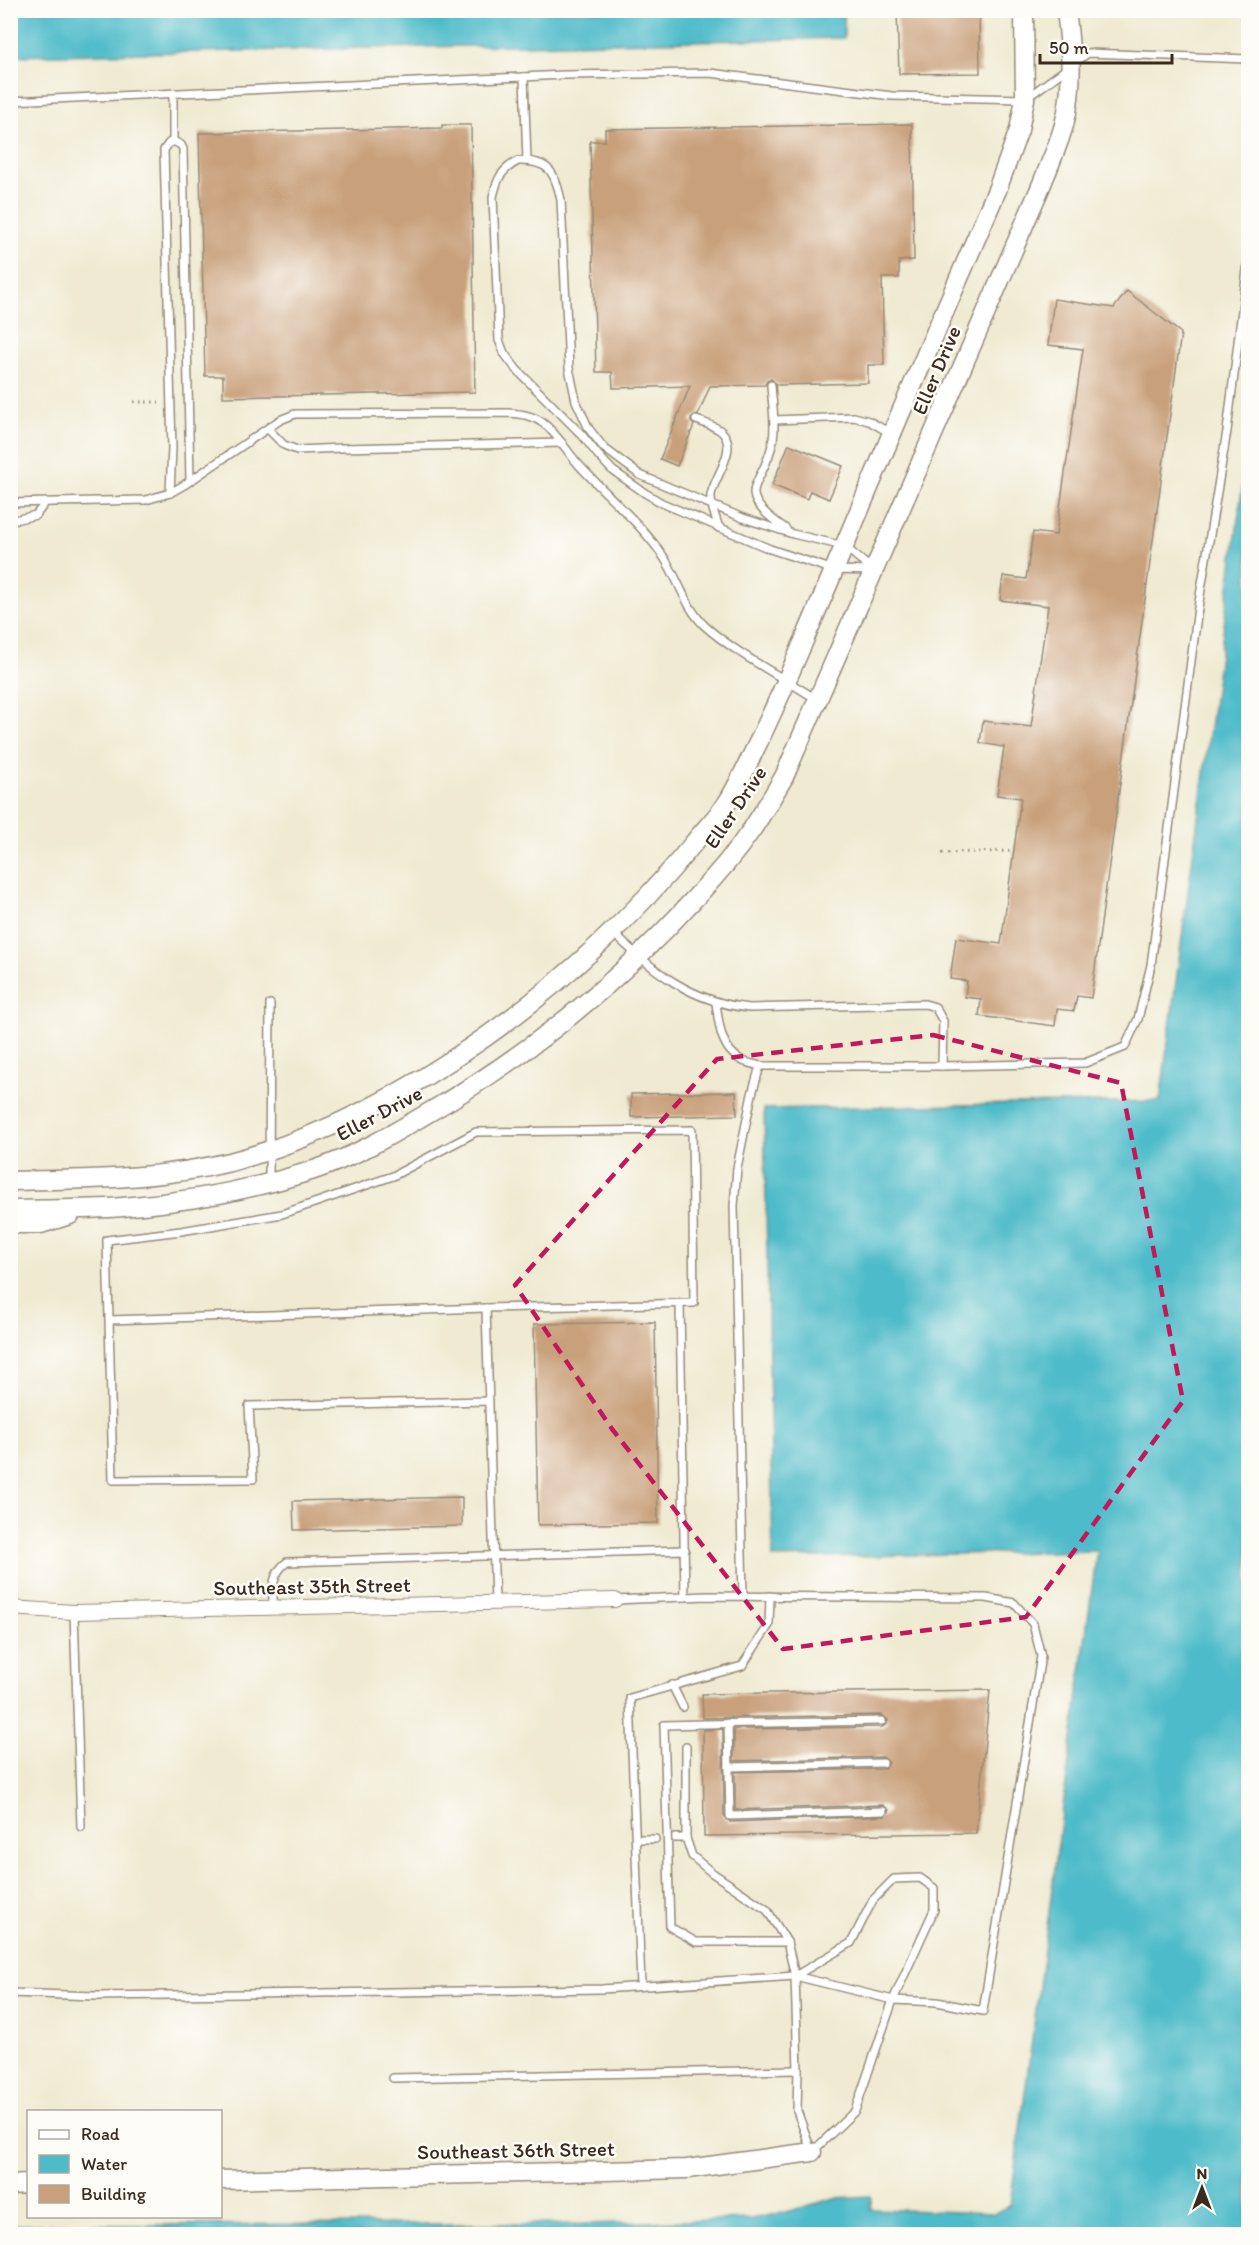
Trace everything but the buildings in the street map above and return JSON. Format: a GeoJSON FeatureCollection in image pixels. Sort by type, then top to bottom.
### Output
{"type":"FeatureCollection","features":[{"type":"Feature","properties":{"kind":"street","name":"Eller Drive"},"geometry":{"type":"LineString","coordinates":[[10,1181],[119,1178],[168,1174],[232,1161],[316,1133],[428,1074],[483,1039],[583,960],[641,905],[727,802],[778,704],[1009,160],[1019,130],[1025,99],[1024,10]]}},
{"type":"Feature","properties":{"kind":"street","name":"Eller Drive"},"geometry":{"type":"LineString","coordinates":[[10,1210],[95,1208],[187,1200],[312,1171],[340,1159],[398,1131],[455,1098],[560,1024],[667,930],[709,883],[749,833],[784,777],[1053,155],[1064,126],[1070,94],[1066,10]]}},
{"type":"Feature","properties":{"kind":"street"},"geometry":{"type":"LineString","coordinates":[[10,1224],[41,1224],[95,1208]]}},
{"type":"Feature","properties":{"kind":"street","name":"Southeast 35th Street"},"geometry":{"type":"LineString","coordinates":[[10,1608],[74,1612],[615,1600]]}},
{"type":"Feature","properties":{"kind":"street","name":"Southeast 36th Street"},"geometry":{"type":"LineString","coordinates":[[222,2180],[687,2169],[812,2152]]}},
{"type":"Feature","properties":{"kind":"street"},"geometry":{"type":"LineString","coordinates":[[10,2185],[27,2184]]}},
{"type":"Feature","properties":{"kind":"lane"},"geometry":{"type":"LineString","coordinates":[[10,101],[524,77],[710,73],[892,96],[1025,99],[1088,53],[1248,59]]}},
{"type":"Feature","properties":{"kind":"lane"},"geometry":{"type":"LineString","coordinates":[[524,77],[527,161]]}},
{"type":"Feature","properties":{"kind":"lane"},"geometry":{"type":"LineString","coordinates":[[173,93],[173,141]]}},
{"type":"Feature","properties":{"kind":"lane"},"geometry":{"type":"LineString","coordinates":[[170,493],[172,448],[164,150],[173,141]]}},
{"type":"Feature","properties":{"kind":"lane"},"geometry":{"type":"LineString","coordinates":[[173,141],[181,145],[183,149],[190,480]]}},
{"type":"Feature","properties":{"kind":"lane"},"geometry":{"type":"LineString","coordinates":[[518,161],[527,161],[546,166],[556,177],[561,200],[569,368],[576,401],[589,429],[604,448],[639,475],[793,534],[844,546],[874,571],[834,570],[770,549],[662,503],[612,470],[504,353],[499,340],[494,197],[497,180],[506,168],[518,161]]}},
{"type":"Feature","properties":{"kind":"lane"},"geometry":{"type":"LineString","coordinates":[[716,1003],[719,1027],[725,1045],[741,1060],[760,1066],[1085,1063],[1125,1047],[1138,1019],[1151,965],[1198,608],[1227,431],[1248,262]]}},
{"type":"Feature","properties":{"kind":"lane"},"geometry":{"type":"LineString","coordinates":[[771,385],[774,439],[754,486],[754,496],[765,515],[793,534]]}},
{"type":"Feature","properties":{"kind":"lane"},"geometry":{"type":"LineString","coordinates":[[10,503],[146,500],[170,493],[267,429],[295,414],[309,412],[509,412],[525,414],[546,425],[577,464],[622,509],[665,559],[700,621],[750,657],[818,700]]}},
{"type":"Feature","properties":{"kind":"lane"},"geometry":{"type":"LineString","coordinates":[[774,420],[854,417],[869,421],[892,434]]}},
{"type":"Feature","properties":{"kind":"lane"},"geometry":{"type":"LineString","coordinates":[[696,420],[722,432],[728,448],[712,493],[719,528]]}},
{"type":"Feature","properties":{"kind":"lane"},"geometry":{"type":"LineString","coordinates":[[267,429],[284,445],[297,450],[562,443]]}},
{"type":"Feature","properties":{"kind":"lane"},"geometry":{"type":"LineString","coordinates":[[10,521],[36,515],[45,503]]}},
{"type":"Feature","properties":{"kind":"lane"},"geometry":{"type":"LineString","coordinates":[[612,932],[638,956],[674,983],[726,1006],[749,1008],[925,1004],[935,1007],[943,1022],[942,1066]]}},
{"type":"Feature","properties":{"kind":"lane"},"geometry":{"type":"LineString","coordinates":[[269,1182],[270,1004]]}},
{"type":"Feature","properties":{"kind":"lane"},"geometry":{"type":"LineString","coordinates":[[742,1596],[734,1206],[739,1157],[760,1066]]}},
{"type":"Feature","properties":{"kind":"lane"},"geometry":{"type":"LineString","coordinates":[[110,1320],[694,1304],[692,1130],[476,1132],[393,1176],[282,1214],[181,1231],[107,1240],[113,1480],[253,1479],[249,1406],[489,1401]]}},
{"type":"Feature","properties":{"kind":"lane"},"geometry":{"type":"LineString","coordinates":[[680,1304],[686,1597]]}},
{"type":"Feature","properties":{"kind":"lane"},"geometry":{"type":"LineString","coordinates":[[486,1308],[495,1603]]}},
{"type":"Feature","properties":{"kind":"lane"},"geometry":{"type":"LineString","coordinates":[[273,1607],[274,1579],[278,1569],[287,1562],[685,1550]]}},
{"type":"Feature","properties":{"kind":"lane"},"geometry":{"type":"LineString","coordinates":[[10,1993],[95,1996],[602,1989],[795,1976],[893,2000],[937,2002],[982,2011],[1041,1656],[1033,1624],[1014,1603],[986,1598],[742,1596],[615,1600]]}},
{"type":"Feature","properties":{"kind":"lane"},"geometry":{"type":"LineString","coordinates":[[641,1986],[630,1698],[672,1684],[742,1666],[769,1625],[770,1596]]}},
{"type":"Feature","properties":{"kind":"lane"},"geometry":{"type":"LineString","coordinates":[[74,1612],[81,1827]]}},
{"type":"Feature","properties":{"kind":"lane"},"geometry":{"type":"LineString","coordinates":[[672,1684],[682,1707]]}},
{"type":"Feature","properties":{"kind":"lane"},"geometry":{"type":"LineString","coordinates":[[787,1942],[696,1942],[670,1927],[664,1725],[882,1721]]}},
{"type":"Feature","properties":{"kind":"lane"},"geometry":{"type":"LineString","coordinates":[[728,1723],[730,1816],[883,1811]]}},
{"type":"Feature","properties":{"kind":"lane"},"geometry":{"type":"LineString","coordinates":[[686,1747],[686,1838],[692,1856],[711,1872],[767,1910],[787,1942],[795,1976],[797,2111],[812,2152],[855,2111],[893,2000],[934,1910],[934,1888],[920,1878],[894,1879],[873,1900],[851,1943],[795,1976]]}},
{"type":"Feature","properties":{"kind":"lane"},"geometry":{"type":"LineString","coordinates":[[729,1767],[883,1763]]}},
{"type":"Feature","properties":{"kind":"lane"},"geometry":{"type":"LineString","coordinates":[[675,1838],[686,1838]]}},
{"type":"Feature","properties":{"kind":"lane"},"geometry":{"type":"LineString","coordinates":[[636,1839],[655,1839]]}},
{"type":"Feature","properties":{"kind":"lane"},"geometry":{"type":"LineString","coordinates":[[393,2078],[798,2070]]}},
{"type":"Feature","properties":{"kind":"path"},"geometry":{"type":"LineString","coordinates":[[134,402],[167,402]]}},
{"type":"Feature","properties":{"kind":"path"},"geometry":{"type":"LineString","coordinates":[[942,853],[1014,851]]}},
{"type":"Feature","properties":{"kind":"highlighted area"},"geometry":{"type":"Polygon","coordinates":[[[933,1035],[1121,1083],[1183,1401],[1026,1617],[783,1649],[612,1429],[515,1285],[717,1059],[933,1035]]]}},
{"type":"Feature","properties":{"kind":"water"},"geometry":{"type":"Polygon","coordinates":[[[11,11],[844,11],[844,38],[11,56],[11,11]]]}},
{"type":"Feature","properties":{"kind":"water"},"geometry":{"type":"Polygon","coordinates":[[[1248,446],[1248,2234],[11,2234],[11,2225],[586,2224],[751,2219],[835,2198],[871,2196],[871,2209],[995,2213],[1010,2205],[1097,1551],[773,1558],[764,1109],[1160,1101],[1248,446]]]}}]}
